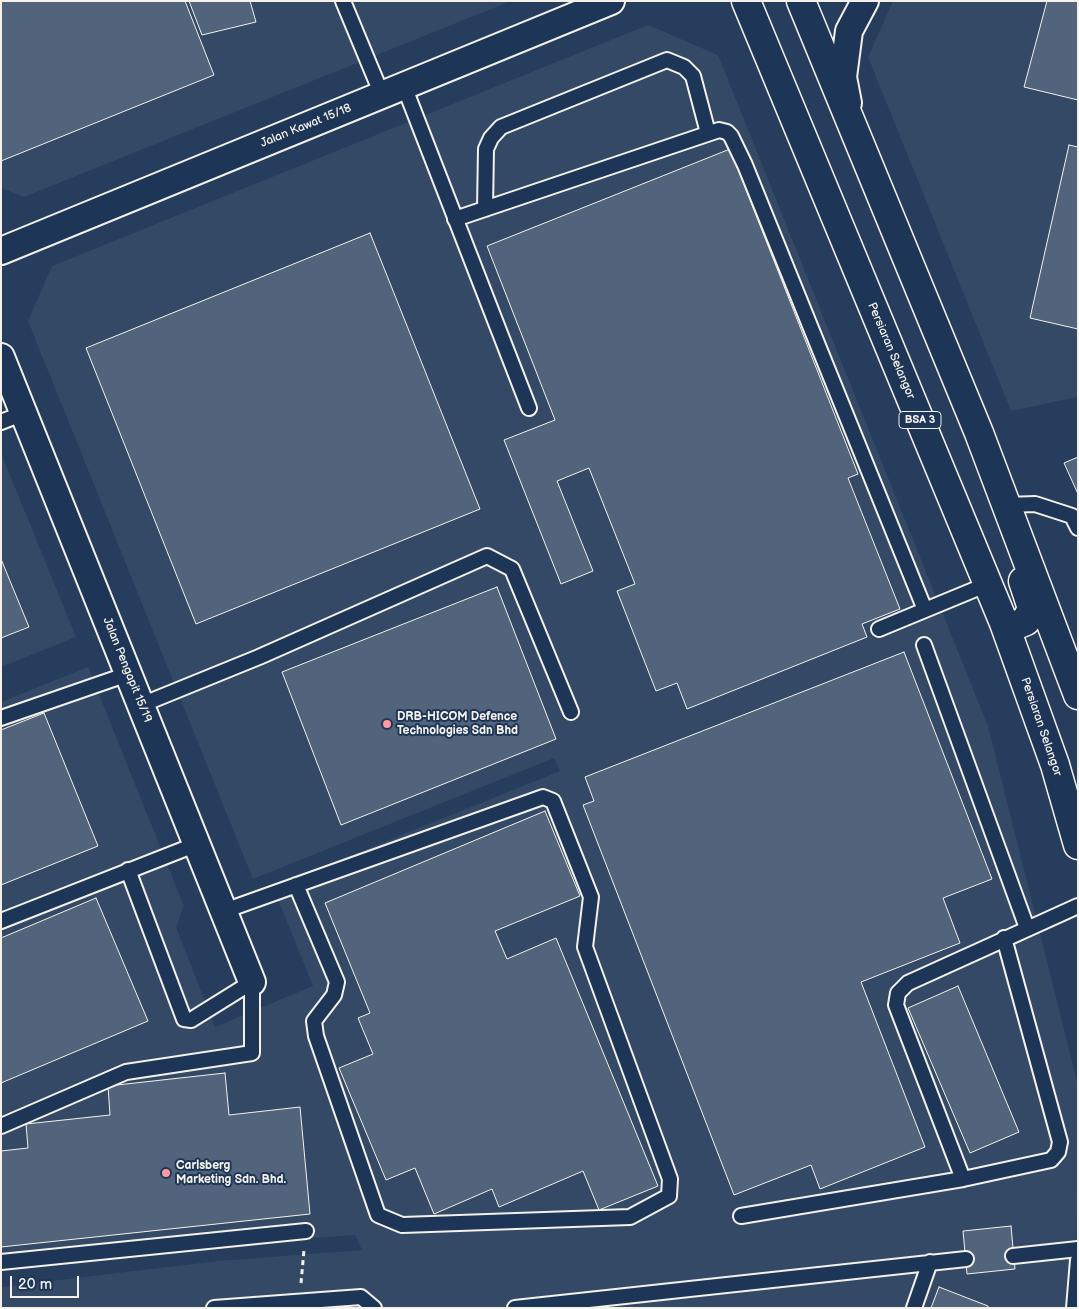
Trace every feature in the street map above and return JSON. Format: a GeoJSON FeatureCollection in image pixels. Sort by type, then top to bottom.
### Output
{"type":"FeatureCollection","features":[{"type":"Feature","properties":{"kind":"main road","name":"Persiaran Selangor"},"geometry":{"type":"LineString","coordinates":[[746,1],[1004,623],[1055,765],[1078,846]]}},
{"type":"Feature","properties":{"kind":"main road"},"geometry":{"type":"LineString","coordinates":[[801,1],[1007,505],[1078,695]]}},
{"type":"Feature","properties":{"kind":"main road"},"geometry":{"type":"LineString","coordinates":[[1004,623],[1014,626],[1026,621],[1032,608],[1009,546],[1007,505]]}},
{"type":"Feature","properties":{"kind":"street","name":"Jalan Kawat 15/18"},"geometry":{"type":"LineString","coordinates":[[1,251],[611,1]]}},
{"type":"Feature","properties":{"kind":"street"},"geometry":{"type":"LineString","coordinates":[[853,128],[843,77],[849,31],[865,1]]}},
{"type":"Feature","properties":{"kind":"street","name":"Jalan Pengapit 15/19"},"geometry":{"type":"LineString","coordinates":[[1,357],[12,417],[128,674],[252,982]]}},
{"type":"Feature","properties":{"kind":"lane"},"geometry":{"type":"LineString","coordinates":[[343,1],[393,91],[455,219],[529,408]]}},
{"type":"Feature","properties":{"kind":"lane"},"geometry":{"type":"LineString","coordinates":[[485,210],[486,149],[491,138],[501,127],[667,60],[684,67],[693,76],[708,133]]}},
{"type":"Feature","properties":{"kind":"lane"},"geometry":{"type":"LineString","coordinates":[[455,219],[708,133],[719,130],[727,132],[731,136],[745,165],[925,610]]}},
{"type":"Feature","properties":{"kind":"lane"},"geometry":{"type":"LineString","coordinates":[[1007,505],[1035,504],[1072,516],[1078,528]]}},
{"type":"Feature","properties":{"kind":"lane"},"geometry":{"type":"LineString","coordinates":[[141,705],[259,657],[487,556],[512,569],[571,712]]}},
{"type":"Feature","properties":{"kind":"lane"},"geometry":{"type":"LineString","coordinates":[[880,629],[988,584]]}},
{"type":"Feature","properties":{"kind":"lane"},"geometry":{"type":"LineString","coordinates":[[924,645],[1027,928]]}},
{"type":"Feature","properties":{"kind":"lane"},"geometry":{"type":"LineString","coordinates":[[1,718],[128,674]]}},
{"type":"Feature","properties":{"kind":"lane"},"geometry":{"type":"LineString","coordinates":[[224,911],[543,797],[553,801],[591,897],[585,947],[670,1179],[669,1196],[630,1217],[402,1225],[378,1214],[316,1036],[314,1021],[334,996],[337,982],[296,886]]}},
{"type":"Feature","properties":{"kind":"lane"},"geometry":{"type":"LineString","coordinates":[[1,921],[197,844]]}},
{"type":"Feature","properties":{"kind":"lane"},"geometry":{"type":"LineString","coordinates":[[128,870],[184,1018],[191,1020],[252,982]]}},
{"type":"Feature","properties":{"kind":"lane"},"geometry":{"type":"LineString","coordinates":[[963,1178],[896,1005],[898,992],[908,983],[1078,906]]}},
{"type":"Feature","properties":{"kind":"lane"},"geometry":{"type":"LineString","coordinates":[[741,1216],[963,1178],[1051,1160],[1058,1152],[1060,1142],[1004,938]]}},
{"type":"Feature","properties":{"kind":"lane"},"geometry":{"type":"LineString","coordinates":[[1,1126],[126,1072],[252,1053],[252,982]]}},
{"type":"Feature","properties":{"kind":"lane"},"geometry":{"type":"LineString","coordinates":[[1,1262],[306,1231]]}},
{"type":"Feature","properties":{"kind":"lane"},"geometry":{"type":"LineString","coordinates":[[1013,1256],[1078,1249]]}},
{"type":"Feature","properties":{"kind":"lane"},"geometry":{"type":"LineString","coordinates":[[515,1308],[966,1259]]}},
{"type":"Feature","properties":{"kind":"lane"},"geometry":{"type":"LineString","coordinates":[[1074,1308],[1078,1260]]}},
{"type":"Feature","properties":{"kind":"lane"},"geometry":{"type":"LineString","coordinates":[[914,1308],[930,1262]]}},
{"type":"Feature","properties":{"kind":"lane"},"geometry":{"type":"LineString","coordinates":[[214,1308],[361,1297],[374,1308]]}},
{"type":"Feature","properties":{"kind":"path"},"geometry":{"type":"LineString","coordinates":[[299,1301],[306,1231]]}},
{"type":"Feature","properties":{"kind":"shaded area"},"geometry":{"type":"Polygon","coordinates":[[[1,1],[511,1],[24,197],[1,188],[1,1]]]}},
{"type":"Feature","properties":{"kind":"shaded area"},"geometry":{"type":"Polygon","coordinates":[[[893,1],[1078,1],[1078,397],[1011,411],[868,57],[893,1]]]}},
{"type":"Feature","properties":{"kind":"shaded area"},"geometry":{"type":"Polygon","coordinates":[[[648,25],[718,55],[988,726],[1078,1085],[1076,1308],[1,1308],[1,1287],[218,1261],[362,1250],[355,1235],[216,1245],[1,1271],[1,702],[88,667],[184,906],[176,927],[215,1027],[313,986],[273,887],[560,771],[554,758],[253,879],[28,321],[52,266],[648,25]]]}},
{"type":"Feature","properties":{"kind":"shaded area"},"geometry":{"type":"Polygon","coordinates":[[[1,453],[76,637],[1,667],[1,453]]]}},
{"type":"Feature","properties":{"kind":"building"},"geometry":{"type":"Polygon","coordinates":[[[1,1],[185,1],[214,75],[1,161],[1,1]]]}},
{"type":"Feature","properties":{"kind":"building"},"geometry":{"type":"Polygon","coordinates":[[[189,1],[250,1],[256,22],[202,35],[189,1]]]}},
{"type":"Feature","properties":{"kind":"building"},"geometry":{"type":"Polygon","coordinates":[[[1047,1],[1078,1],[1078,100],[1024,87],[1047,1]]]}},
{"type":"Feature","properties":{"kind":"building"},"geometry":{"type":"Polygon","coordinates":[[[1069,145],[1078,147],[1078,329],[1030,318],[1069,145]]]}},
{"type":"Feature","properties":{"kind":"building"},"geometry":{"type":"Polygon","coordinates":[[[730,149],[858,474],[848,478],[900,609],[862,624],[867,637],[687,709],[677,683],[656,691],[617,591],[635,584],[589,468],[557,481],[593,571],[561,584],[504,440],[555,420],[487,246],[730,149]]]}},
{"type":"Feature","properties":{"kind":"building"},"geometry":{"type":"Polygon","coordinates":[[[370,233],[480,509],[196,624],[86,348],[370,233]]]}},
{"type":"Feature","properties":{"kind":"building"},"geometry":{"type":"Polygon","coordinates":[[[1078,457],[1078,494],[1064,463],[1078,457]]]}},
{"type":"Feature","properties":{"kind":"building"},"geometry":{"type":"Polygon","coordinates":[[[1,559],[29,627],[1,638],[1,559]]]}},
{"type":"Feature","properties":{"kind":"building"},"geometry":{"type":"Polygon","coordinates":[[[497,587],[556,739],[341,825],[282,672],[497,587]]]}},
{"type":"Feature","properties":{"kind":"building"},"geometry":{"type":"Polygon","coordinates":[[[904,652],[992,879],[943,898],[960,943],[861,982],[925,1147],[820,1189],[811,1165],[734,1195],[583,805],[594,801],[585,777],[904,652]]]}},
{"type":"Feature","properties":{"kind":"building"},"geometry":{"type":"Polygon","coordinates":[[[44,713],[98,846],[1,885],[1,730],[44,713]]]}},
{"type":"Feature","properties":{"kind":"building"},"geometry":{"type":"Polygon","coordinates":[[[545,811],[580,896],[495,931],[507,959],[556,938],[658,1186],[599,1210],[583,1171],[499,1207],[492,1189],[434,1214],[415,1168],[386,1180],[339,1068],[373,1054],[358,1018],[370,1013],[325,903],[545,811]]]}},
{"type":"Feature","properties":{"kind":"building"},"geometry":{"type":"Polygon","coordinates":[[[96,898],[148,1021],[1,1083],[1,938],[96,898]]]}},
{"type":"Feature","properties":{"kind":"building"},"geometry":{"type":"Polygon","coordinates":[[[958,986],[1019,1132],[970,1153],[908,1008],[958,986]]]}},
{"type":"Feature","properties":{"kind":"building","name":"Carlsberg Marketing Sdn. Bhd."},"geometry":{"type":"Polygon","coordinates":[[[225,1073],[229,1115],[300,1107],[310,1214],[1,1247],[1,1151],[28,1148],[26,1124],[110,1115],[108,1086],[225,1073]]]}},
{"type":"Feature","properties":{"kind":"building"},"geometry":{"type":"Polygon","coordinates":[[[1011,1226],[1015,1269],[967,1274],[963,1231],[1011,1226]]]}},
{"type":"Feature","properties":{"kind":"building"},"geometry":{"type":"Polygon","coordinates":[[[939,1287],[988,1306],[988,1308],[931,1308],[939,1287]]]}},
{"type":"Feature","properties":{"kind":"place","name":"DRB-HICOM Defence Technologies Sdn Bhd"},"geometry":{"type":"Point","coordinates":[387,724]}},
{"type":"Feature","properties":{"kind":"place","name":"Carlsberg Marketing Sdn. Bhd."},"geometry":{"type":"Point","coordinates":[166,1173]}}]}
